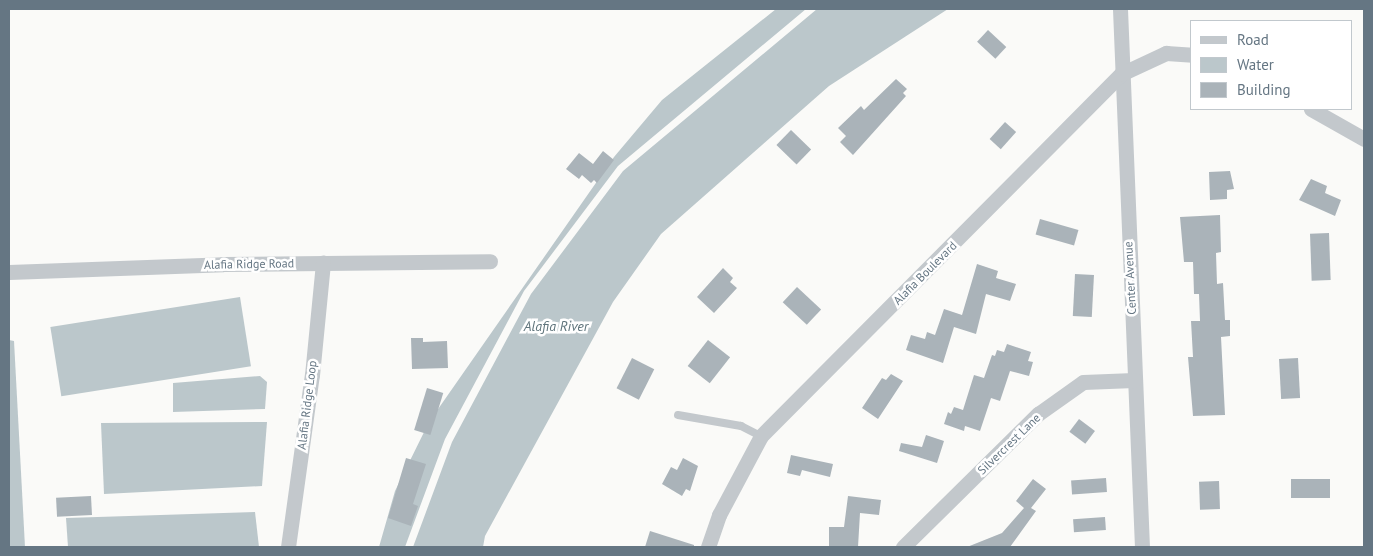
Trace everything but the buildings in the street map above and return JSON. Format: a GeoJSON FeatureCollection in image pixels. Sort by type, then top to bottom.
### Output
{"type":"FeatureCollection","features":[{"type":"Feature","properties":{"kind":"street","name":"Center Avenue"},"geometry":{"type":"LineString","coordinates":[[1120,9],[1121,74],[1142,547]]}},
{"type":"Feature","properties":{"kind":"street","name":"Alafia Boulevard"},"geometry":{"type":"LineString","coordinates":[[708,547],[719,515],[761,436],[1121,74],[1166,53],[1190,55]]}},
{"type":"Feature","properties":{"kind":"street"},"geometry":{"type":"LineString","coordinates":[[1313,110],[1364,139]]}},
{"type":"Feature","properties":{"kind":"street","name":"Alafia Ridge Road"},"geometry":{"type":"LineString","coordinates":[[9,272],[323,263],[490,261]]}},
{"type":"Feature","properties":{"kind":"street","name":"Alafia Ridge Loop"},"geometry":{"type":"LineString","coordinates":[[288,547],[312,375],[323,263]]}},
{"type":"Feature","properties":{"kind":"street","name":"Silvercrest Lane"},"geometry":{"type":"LineString","coordinates":[[903,547],[1038,414],[1083,382],[1134,380]]}},
{"type":"Feature","properties":{"kind":"lane"},"geometry":{"type":"LineString","coordinates":[[678,415],[742,426],[761,436]]}},
{"type":"Feature","properties":{"kind":"water"},"geometry":{"type":"Polygon","coordinates":[[[776,9],[806,9],[618,166],[524,291],[445,439],[405,547],[379,547],[395,491],[429,422],[614,157],[662,100],[776,9]]]}},
{"type":"Feature","properties":{"kind":"water","name":"Alafia River"},"geometry":{"type":"Polygon","coordinates":[[[817,9],[948,9],[829,86],[661,234],[613,302],[485,536],[483,547],[413,547],[452,442],[531,294],[623,171],[817,9]]]}},
{"type":"Feature","properties":{"kind":"water"},"geometry":{"type":"Polygon","coordinates":[[[240,297],[251,366],[61,396],[50,327],[240,297]]]}},
{"type":"Feature","properties":{"kind":"water"},"geometry":{"type":"Polygon","coordinates":[[[9,340],[14,341],[25,547],[9,547],[9,340]]]}},
{"type":"Feature","properties":{"kind":"water"},"geometry":{"type":"Polygon","coordinates":[[[260,376],[267,382],[265,409],[173,412],[173,383],[260,376]]]}},
{"type":"Feature","properties":{"kind":"water"},"geometry":{"type":"Polygon","coordinates":[[[267,422],[262,486],[104,494],[101,423],[267,422]]]}},
{"type":"Feature","properties":{"kind":"water"},"geometry":{"type":"Polygon","coordinates":[[[255,512],[259,547],[68,547],[66,518],[255,512]]]}}]}
